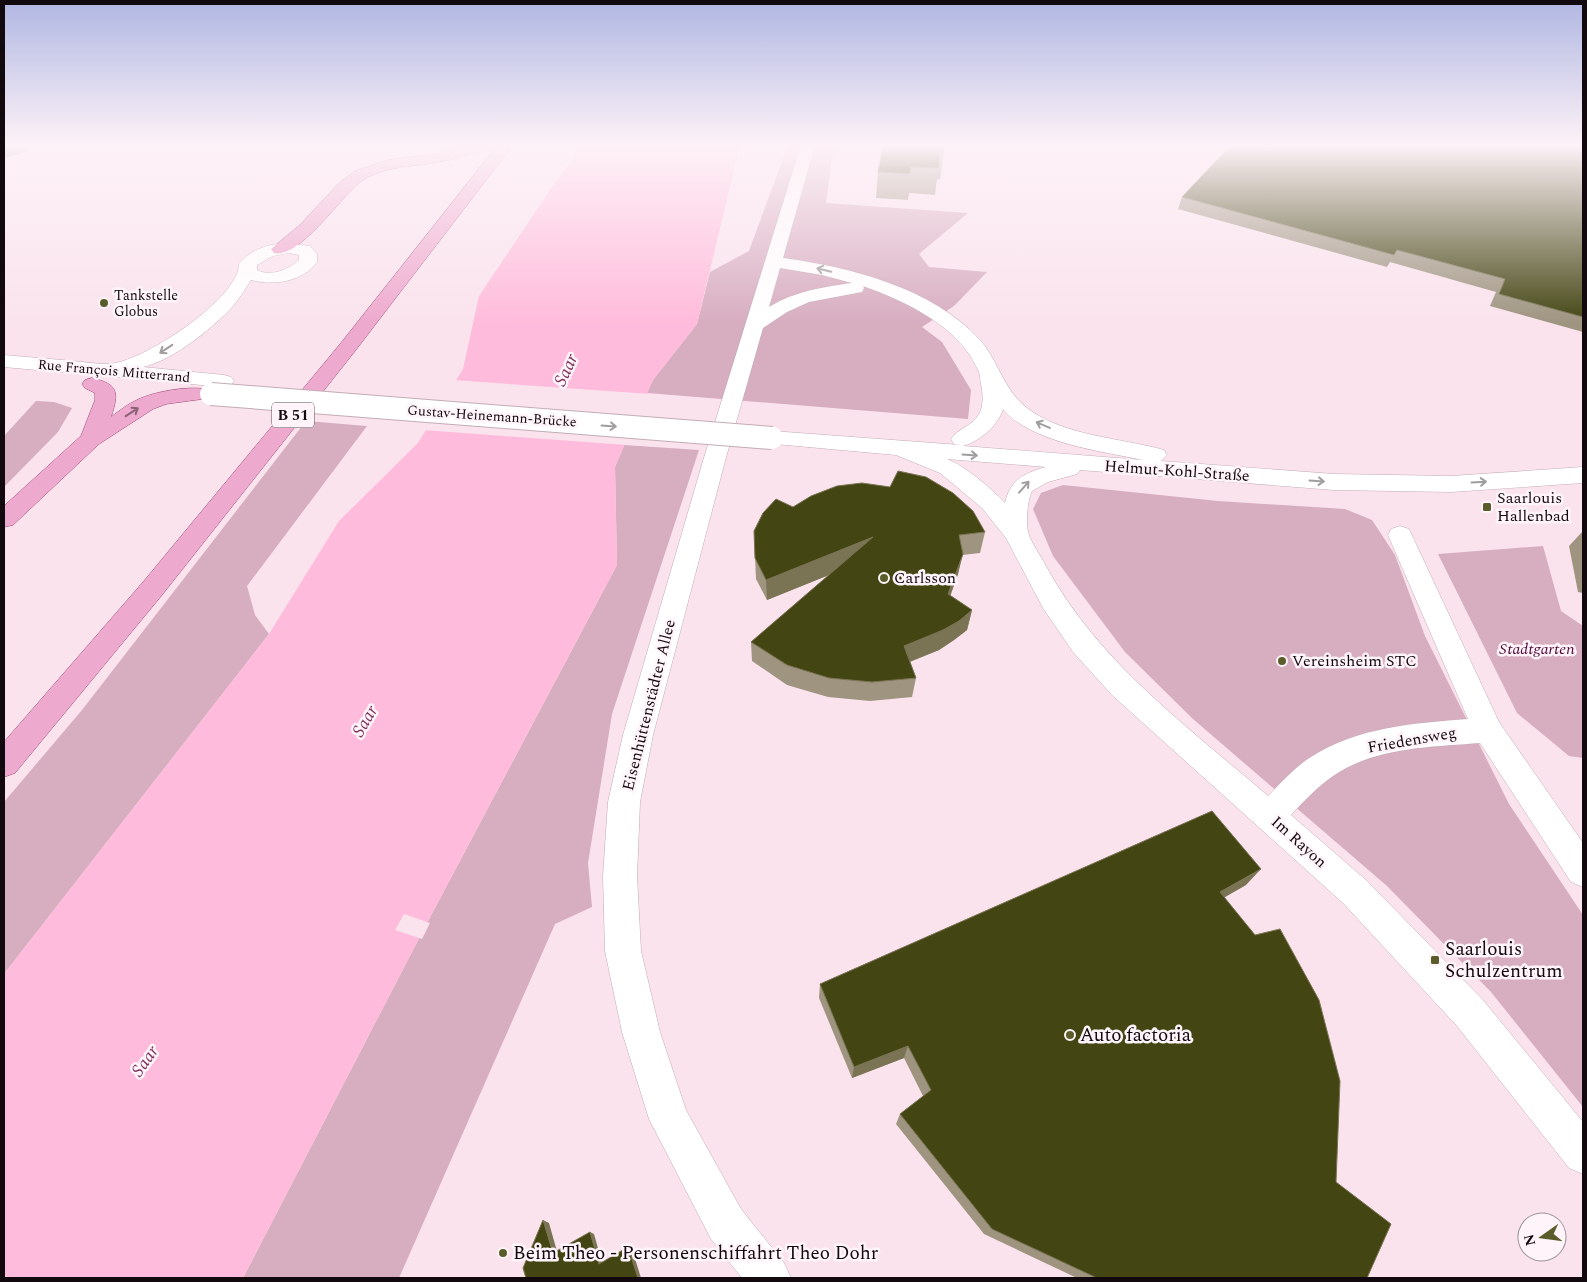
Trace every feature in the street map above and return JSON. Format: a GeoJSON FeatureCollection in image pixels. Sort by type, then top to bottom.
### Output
{"type":"FeatureCollection","features":[{"type":"Feature","properties":{"kind":"main road"},"geometry":{"type":"LineString","coordinates":[[280,249],[306,229],[328,205]]}},
{"type":"Feature","properties":{"kind":"main road","name":"B 51"},"geometry":{"type":"LineString","coordinates":[[4,763],[153,588],[348,347],[455,205]]}},
{"type":"Feature","properties":{"kind":"main road"},"geometry":{"type":"LineString","coordinates":[[304,250],[306,229]]}},
{"type":"Feature","properties":{"kind":"main road"},"geometry":{"type":"LineString","coordinates":[[91,439],[106,400],[105,390],[99,377]]}},
{"type":"Feature","properties":{"kind":"main road"},"geometry":{"type":"LineString","coordinates":[[4,519],[91,439],[145,404],[213,387]]}},
{"type":"Feature","properties":{"kind":"street","name":"Eisenhüttenstädter Allee"},"geometry":{"type":"LineString","coordinates":[[769,1278],[726,1224],[669,1119],[641,1032],[623,951],[620,876],[624,802],[638,735],[714,461],[791,205]]}},
{"type":"Feature","properties":{"kind":"street"},"geometry":{"type":"LineString","coordinates":[[99,377],[144,361],[164,351],[206,321],[227,301],[248,272],[248,264],[264,253],[280,249],[304,250],[309,258],[304,266],[288,274],[269,278],[227,301]]}},
{"type":"Feature","properties":{"kind":"street"},"geometry":{"type":"LineString","coordinates":[[772,270],[817,268],[867,281],[937,313],[975,347],[1008,401],[1020,414],[1041,425],[1082,439],[1157,455]]}},
{"type":"Feature","properties":{"kind":"street"},"geometry":{"type":"LineString","coordinates":[[772,270],[855,288],[887,290]]}},
{"type":"Feature","properties":{"kind":"street"},"geometry":{"type":"LineString","coordinates":[[248,272],[260,277],[269,278]]}},
{"type":"Feature","properties":{"kind":"street"},"geometry":{"type":"LineString","coordinates":[[755,325],[778,308],[796,299],[819,292],[855,288]]}},
{"type":"Feature","properties":{"kind":"street"},"geometry":{"type":"LineString","coordinates":[[206,321],[187,357],[186,366],[189,371],[213,387]]}},
{"type":"Feature","properties":{"kind":"street","name":"Rue François Mitterrand"},"geometry":{"type":"LineString","coordinates":[[4,361],[99,377],[213,387]]}},
{"type":"Feature","properties":{"kind":"street"},"geometry":{"type":"LineString","coordinates":[[962,439],[978,430],[991,414],[995,395],[988,370]]}},
{"type":"Feature","properties":{"kind":"street","name":"Rue François Mitterrand"},"geometry":{"type":"LineString","coordinates":[[4,377],[99,377]]}},
{"type":"Feature","properties":{"kind":"street","name":"Gustav-Heinemann-Brücke"},"geometry":{"type":"LineString","coordinates":[[213,387],[772,431]]}},
{"type":"Feature","properties":{"kind":"street","name":"Helmut-Kohl-Straße"},"geometry":{"type":"LineString","coordinates":[[772,431],[962,439],[1252,462],[1399,467],[1458,466],[1583,458]]}},
{"type":"Feature","properties":{"kind":"street","name":"Helmut-Kohl-Straße"},"geometry":{"type":"LineString","coordinates":[[772,431],[904,450],[1334,482],[1451,484],[1583,476]]}},
{"type":"Feature","properties":{"kind":"street","name":"Im Rayon"},"geometry":{"type":"LineString","coordinates":[[904,450],[948,468],[990,502],[1016,533],[1052,601],[1083,644],[1122,686],[1355,892],[1470,1013],[1583,1154]]}},
{"type":"Feature","properties":{"kind":"street","name":"Im Rayon"},"geometry":{"type":"LineString","coordinates":[[1016,533],[1015,505],[1019,492],[1025,484],[1038,476],[1093,464]]}},
{"type":"Feature","properties":{"kind":"street"},"geometry":{"type":"LineString","coordinates":[[1400,535],[1488,730],[1583,871]]}},
{"type":"Feature","properties":{"kind":"street","name":"Friedensweg"},"geometry":{"type":"LineString","coordinates":[[1269,816],[1328,762],[1357,750],[1395,740],[1431,734],[1488,730]]}},
{"type":"Feature","properties":{"kind":"green space"},"geometry":{"type":"Polygon","coordinates":[[[766,205],[852,205],[968,213],[919,254],[929,267],[987,272],[954,306],[922,327],[942,342],[971,390],[968,419],[647,393],[653,380],[697,324],[710,272],[749,251],[766,205]]]}},
{"type":"Feature","properties":{"kind":"green space"},"geometry":{"type":"Polygon","coordinates":[[[36,401],[54,402],[72,408],[58,432],[4,487],[4,436],[36,401]]]}},
{"type":"Feature","properties":{"kind":"green space"},"geometry":{"type":"Polygon","coordinates":[[[306,421],[367,426],[247,586],[255,615],[269,634],[4,974],[4,802],[82,710],[306,421]]]}},
{"type":"Feature","properties":{"kind":"green space"},"geometry":{"type":"Polygon","coordinates":[[[624,445],[699,450],[612,714],[588,863],[592,907],[555,924],[399,1278],[243,1278],[427,923],[617,565],[615,467],[624,445]]]}},
{"type":"Feature","properties":{"kind":"green space"},"geometry":{"type":"Polygon","coordinates":[[[1063,485],[1218,501],[1345,509],[1372,520],[1395,555],[1425,636],[1509,804],[1583,915],[1583,1107],[1491,992],[1387,886],[1193,719],[1125,652],[1053,556],[1033,509],[1041,493],[1063,485]]]}},
{"type":"Feature","properties":{"kind":"green space","name":"Stadtgarten"},"geometry":{"type":"Polygon","coordinates":[[[1543,546],[1561,611],[1583,626],[1583,758],[1569,756],[1517,713],[1438,554],[1543,546]]]}},
{"type":"Feature","properties":{"kind":"water","name":"Saar"},"geometry":{"type":"Polygon","coordinates":[[[540,205],[726,205],[697,324],[653,380],[615,467],[617,565],[427,923],[243,1278],[4,1278],[4,974],[269,634],[339,521],[418,443],[463,369],[479,296],[540,205]]]}},
{"type":"Feature","properties":{"kind":"pier"},"geometry":{"type":"Polygon","coordinates":[[[453,380],[650,394],[627,445],[423,430],[453,380]]]}},
{"type":"Feature","properties":{"kind":"pier"},"geometry":{"type":"Polygon","coordinates":[[[404,914],[430,923],[422,939],[395,930],[404,914]]]}},
{"type":"Feature","properties":{"kind":"building"},"geometry":{"type":"Polygon","coordinates":[[[1211,205],[1583,205],[1583,317],[1499,294],[1505,279],[1397,250],[1394,255],[1211,205]]]}},
{"type":"Feature","properties":{"kind":"building"},"geometry":{"type":"Polygon","coordinates":[[[898,471],[926,477],[953,493],[973,511],[985,532],[959,535],[963,554],[948,594],[972,610],[959,621],[943,630],[904,646],[916,678],[872,682],[829,678],[787,665],[751,642],[873,537],[766,580],[755,558],[754,531],[763,513],[776,499],[793,507],[811,496],[837,486],[862,483],[890,487],[898,471]]]}},
{"type":"Feature","properties":{"kind":"building","name":"Auto factoria"},"geometry":{"type":"Polygon","coordinates":[[[1212,811],[1261,869],[1220,892],[1255,935],[1280,929],[1319,1000],[1340,1081],[1336,1182],[1391,1224],[1367,1278],[1097,1278],[992,1229],[900,1114],[931,1090],[908,1046],[854,1067],[820,984],[1212,811]]]}},
{"type":"Feature","properties":{"kind":"building"},"geometry":{"type":"Polygon","coordinates":[[[543,1220],[553,1253],[590,1232],[599,1264],[628,1247],[638,1278],[526,1278],[523,1268],[543,1220]]]}},
{"type":"Feature","properties":{"kind":"place","name":"Tankstelle Globus"},"geometry":{"type":"Point","coordinates":[104,303]}},
{"type":"Feature","properties":{"kind":"place","name":"Saarlouis Hallenbad"},"geometry":{"type":"Point","coordinates":[1487,507]}},
{"type":"Feature","properties":{"kind":"place","name":"Carlsson"},"geometry":{"type":"Point","coordinates":[884,578]}},
{"type":"Feature","properties":{"kind":"place","name":"Vereinsheim STC"},"geometry":{"type":"Point","coordinates":[1282,661]}},
{"type":"Feature","properties":{"kind":"place","name":"Saarlouis Schulzentrum"},"geometry":{"type":"Point","coordinates":[1435,960]}},
{"type":"Feature","properties":{"kind":"place","name":"Auto factoria"},"geometry":{"type":"Point","coordinates":[1070,1035]}},
{"type":"Feature","properties":{"kind":"place","name":"Beim Theo - Personenschiffahrt Theo Dohr"},"geometry":{"type":"Point","coordinates":[503,1253]}}]}
